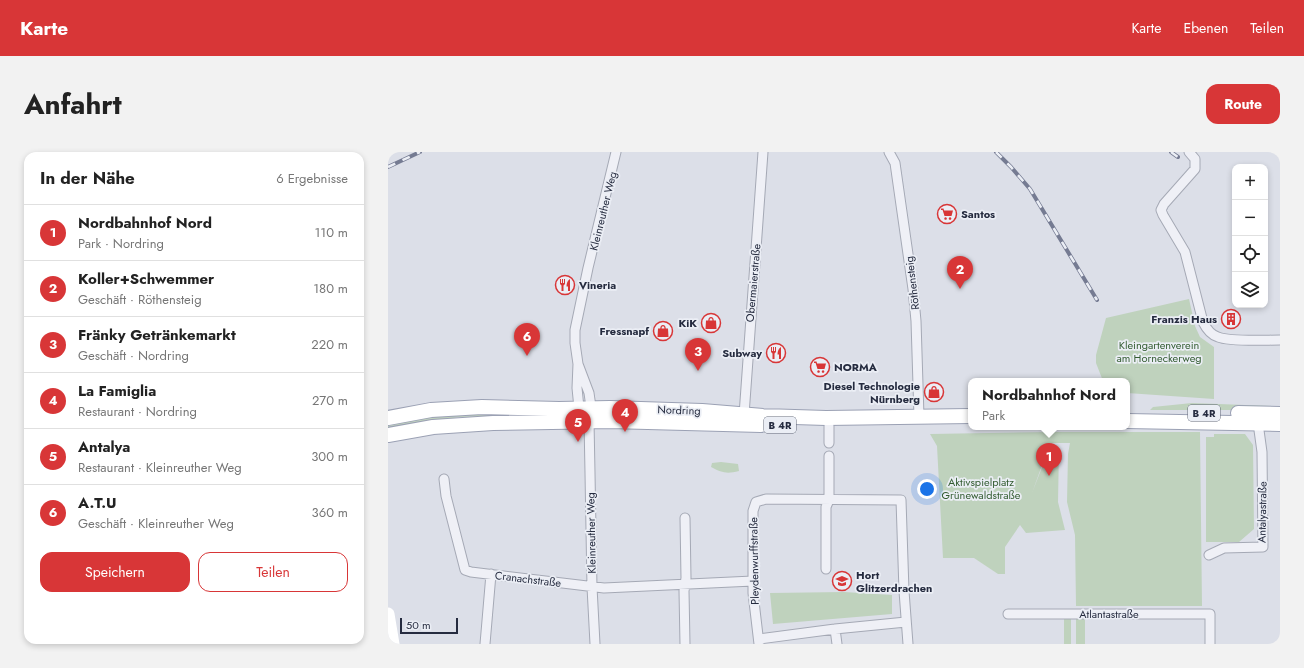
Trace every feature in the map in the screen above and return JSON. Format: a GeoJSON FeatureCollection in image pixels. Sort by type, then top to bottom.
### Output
{"type":"FeatureCollection","features":[{"type":"Feature","properties":{"kind":"main road","name":"Nordring"},"geometry":{"type":"LineString","coordinates":[[388,418],[422,411],[455,407],[494,406],[702,411],[744,415],[826,418],[968,416]]}},
{"type":"Feature","properties":{"kind":"main road","name":"B 4R"},"geometry":{"type":"LineString","coordinates":[[1130,413],[1280,414]]}},
{"type":"Feature","properties":{"kind":"main road","name":"B 4R"},"geometry":{"type":"LineString","coordinates":[[1130,421],[1280,424]]}},
{"type":"Feature","properties":{"kind":"main road","name":"Nordring"},"geometry":{"type":"LineString","coordinates":[[388,435],[460,424],[589,422],[829,426],[968,424]]}},
{"type":"Feature","properties":{"kind":"main road"},"geometry":{"type":"LineString","coordinates":[[388,614],[393,644]]}},
{"type":"Feature","properties":{"kind":"street","name":"Kleinreuther Weg"},"geometry":{"type":"LineString","coordinates":[[585,408],[589,396],[578,364],[575,343],[577,320],[616,152]]}},
{"type":"Feature","properties":{"kind":"street","name":"Obermaierstraße"},"geometry":{"type":"LineString","coordinates":[[744,415],[763,152]]}},
{"type":"Feature","properties":{"kind":"street","name":"Röthensteig"},"geometry":{"type":"LineString","coordinates":[[889,152],[895,163],[913,289],[916,321],[919,417]]}},
{"type":"Feature","properties":{"kind":"street"},"geometry":{"type":"LineString","coordinates":[[1189,152],[1195,159],[1196,169],[1164,204],[1161,210],[1162,215],[1185,252],[1203,322],[1210,332],[1219,338],[1235,340],[1280,340]]}},
{"type":"Feature","properties":{"kind":"street","name":"Kleinreuther Weg"},"geometry":{"type":"LineString","coordinates":[[578,364],[576,388],[585,408],[589,422],[592,587],[595,644]]}},
{"type":"Feature","properties":{"kind":"street","name":"Antalyastraße"},"geometry":{"type":"LineString","coordinates":[[1209,555],[1224,548],[1263,547],[1262,452],[1258,423]]}},
{"type":"Feature","properties":{"kind":"street"},"geometry":{"type":"LineString","coordinates":[[829,426],[829,443]]}},
{"type":"Feature","properties":{"kind":"street"},"geometry":{"type":"LineString","coordinates":[[826,569],[826,507],[829,500],[829,456]]}},
{"type":"Feature","properties":{"kind":"street","name":"Cranachstraße"},"geometry":{"type":"LineString","coordinates":[[444,479],[446,496],[465,570],[471,572],[604,588],[753,582]]}},
{"type":"Feature","properties":{"kind":"street","name":"Pleydenwurffstraße"},"geometry":{"type":"LineString","coordinates":[[759,642],[753,593],[753,511],[756,502],[766,499],[829,500]]}},
{"type":"Feature","properties":{"kind":"street"},"geometry":{"type":"LineString","coordinates":[[829,500],[901,500],[908,644]]}},
{"type":"Feature","properties":{"kind":"street"},"geometry":{"type":"LineString","coordinates":[[685,518],[685,644]]}},
{"type":"Feature","properties":{"kind":"street"},"geometry":{"type":"LineString","coordinates":[[485,644],[491,574]]}},
{"type":"Feature","properties":{"kind":"street","name":"Atlantastraße"},"geometry":{"type":"LineString","coordinates":[[1008,614],[1210,614],[1210,644]]}},
{"type":"Feature","properties":{"kind":"street"},"geometry":{"type":"LineString","coordinates":[[759,642],[835,629],[906,622]]}},
{"type":"Feature","properties":{"kind":"street"},"geometry":{"type":"LineString","coordinates":[[835,629],[837,644]]}},
{"type":"Feature","properties":{"kind":"green space","name":"Kleingartenverein am Horneckerweg"},"geometry":{"type":"Polygon","coordinates":[[[1189,299],[1195,326],[1200,337],[1214,347],[1214,399],[1130,393],[1130,378],[1102,378],[1096,363],[1096,355],[1106,318],[1189,299]]]}},
{"type":"Feature","properties":{"kind":"green space"},"geometry":{"type":"Polygon","coordinates":[[[1192,403],[1273,406],[1273,410],[1150,410],[1153,407],[1192,403]]]}},
{"type":"Feature","properties":{"kind":"green space"},"geometry":{"type":"Polygon","coordinates":[[[461,412],[550,415],[458,417],[388,432],[388,426],[432,416],[461,412]]]}},
{"type":"Feature","properties":{"kind":"green space","name":"Aktivspielplatz Grünewaldstraße"},"geometry":{"type":"Polygon","coordinates":[[[1200,432],[1202,606],[1076,606],[1075,535],[1067,502],[1068,454],[1070,443],[1050,443],[1032,493],[1049,449],[1059,450],[1058,502],[1065,530],[1026,533],[1020,525],[1005,547],[1005,574],[998,574],[974,558],[943,558],[937,446],[930,434],[1200,432]]]}},
{"type":"Feature","properties":{"kind":"green space"},"geometry":{"type":"Polygon","coordinates":[[[1214,434],[1245,434],[1253,445],[1254,529],[1239,542],[1206,542],[1206,437],[1214,437],[1214,434]]]}},
{"type":"Feature","properties":{"kind":"green space"},"geometry":{"type":"Polygon","coordinates":[[[721,462],[738,464],[739,471],[718,471],[711,467],[712,463],[721,462]]]}},
{"type":"Feature","properties":{"kind":"green space"},"geometry":{"type":"Polygon","coordinates":[[[844,592],[892,595],[892,614],[773,624],[770,593],[844,592]]]}},
{"type":"Feature","properties":{"kind":"green space"},"geometry":{"type":"Polygon","coordinates":[[[1076,616],[1085,616],[1085,644],[1076,644],[1076,616]]]}},
{"type":"Feature","properties":{"kind":"green space"},"geometry":{"type":"Polygon","coordinates":[[[1064,617],[1071,617],[1071,644],[1064,644],[1064,617]]]}},
{"type":"Feature","properties":{"kind":"railway"},"geometry":{"type":"LineString","coordinates":[[388,167],[420,152]]}},
{"type":"Feature","properties":{"kind":"railway"},"geometry":{"type":"LineString","coordinates":[[996,152],[1030,189],[1097,300]]}},
{"type":"Feature","properties":{"kind":"railway"},"geometry":{"type":"LineString","coordinates":[[1171,152],[1178,157]]}},
{"type":"Feature","properties":{"kind":"place","name":"Santos"},"geometry":{"type":"Point","coordinates":[947,214]}},
{"type":"Feature","properties":{"kind":"place","name":"Vineria"},"geometry":{"type":"Point","coordinates":[565,285]}},
{"type":"Feature","properties":{"kind":"place","name":"Koller+Schwemmer"},"geometry":{"type":"Point","coordinates":[960,289]}},
{"type":"Feature","properties":{"kind":"place","name":"Franzis Haus"},"geometry":{"type":"Point","coordinates":[1231,319]}},
{"type":"Feature","properties":{"kind":"place","name":"KiK"},"geometry":{"type":"Point","coordinates":[711,323]}},
{"type":"Feature","properties":{"kind":"place","name":"Fressnapf"},"geometry":{"type":"Point","coordinates":[663,331]}},
{"type":"Feature","properties":{"kind":"place","name":"Subway"},"geometry":{"type":"Point","coordinates":[776,353]}},
{"type":"Feature","properties":{"kind":"place","name":"A.T.U"},"geometry":{"type":"Point","coordinates":[527,356]}},
{"type":"Feature","properties":{"kind":"place","name":"NORMA"},"geometry":{"type":"Point","coordinates":[820,367]}},
{"type":"Feature","properties":{"kind":"place","name":"Fränky Getränkemarkt"},"geometry":{"type":"Point","coordinates":[698,371]}},
{"type":"Feature","properties":{"kind":"place","name":"Diesel Technologie Nürnberg"},"geometry":{"type":"Point","coordinates":[934,392]}},
{"type":"Feature","properties":{"kind":"place","name":"La Famiglia"},"geometry":{"type":"Point","coordinates":[625,432]}},
{"type":"Feature","properties":{"kind":"place","name":"Antalya"},"geometry":{"type":"Point","coordinates":[578,442]}},
{"type":"Feature","properties":{"kind":"place","name":"Nordbahnhof Nord"},"geometry":{"type":"Point","coordinates":[1049,476]}},
{"type":"Feature","properties":{"kind":"place","name":"Hort Glitzerdrachen"},"geometry":{"type":"Point","coordinates":[842,581]}}]}
